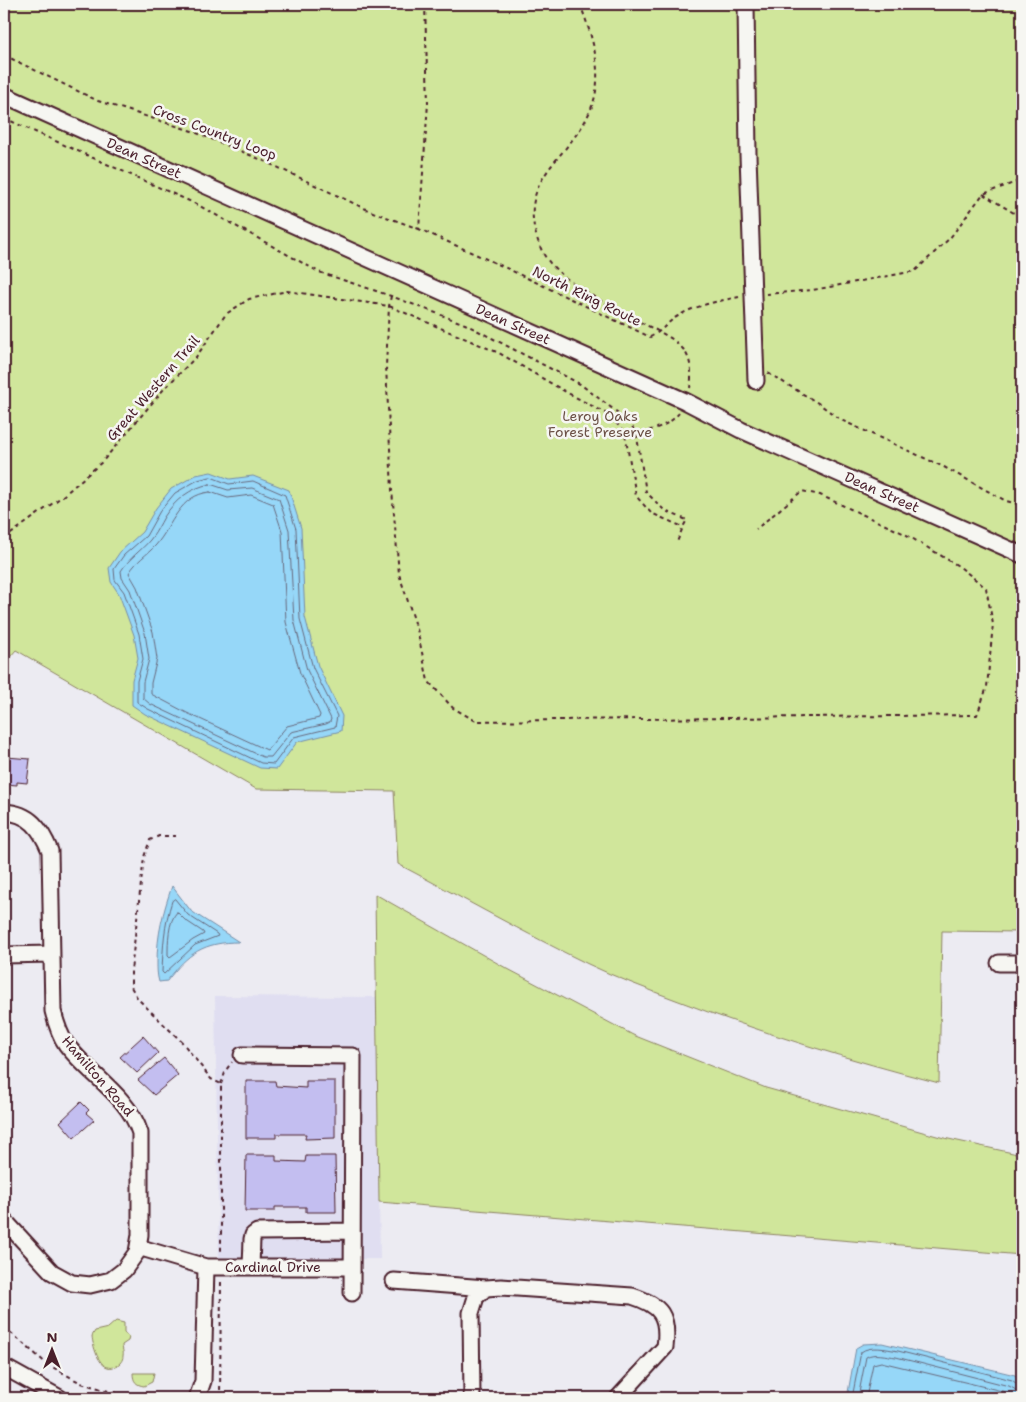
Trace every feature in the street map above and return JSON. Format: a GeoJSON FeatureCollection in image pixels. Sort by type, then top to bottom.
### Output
{"type":"FeatureCollection","features":[{"type":"Feature","properties":{"kind":"street"},"geometry":{"type":"LineString","coordinates":[[746,4],[748,155],[756,381]]}},
{"type":"Feature","properties":{"kind":"street","name":"Dean Street"},"geometry":{"type":"LineString","coordinates":[[4,95],[686,401],[746,432],[1022,555]]}},
{"type":"Feature","properties":{"kind":"street","name":"Hamilton Road"},"geometry":{"type":"LineString","coordinates":[[4,812],[31,820],[44,835],[50,851],[53,1011],[58,1029],[66,1044],[125,1105],[136,1119],[140,1133],[140,1235],[138,1247]]}},
{"type":"Feature","properties":{"kind":"street"},"geometry":{"type":"LineString","coordinates":[[4,955],[51,954]]}},
{"type":"Feature","properties":{"kind":"street"},"geometry":{"type":"LineString","coordinates":[[998,963],[1022,963]]}},
{"type":"Feature","properties":{"kind":"street"},"geometry":{"type":"LineString","coordinates":[[242,1055],[353,1056],[352,1293]]}},
{"type":"Feature","properties":{"kind":"street"},"geometry":{"type":"LineString","coordinates":[[4,1220],[52,1272],[72,1283],[90,1285],[111,1280],[124,1270],[137,1252],[138,1247],[206,1267]]}},
{"type":"Feature","properties":{"kind":"street"},"geometry":{"type":"LineString","coordinates":[[251,1267],[252,1239],[253,1235],[258,1232],[352,1231]]}},
{"type":"Feature","properties":{"kind":"street","name":"Cardinal Drive"},"geometry":{"type":"LineString","coordinates":[[197,1398],[203,1381],[206,1267],[352,1266]]}},
{"type":"Feature","properties":{"kind":"street"},"geometry":{"type":"LineString","coordinates":[[394,1281],[632,1296],[645,1300],[659,1309],[666,1323],[665,1347],[618,1398]]}},
{"type":"Feature","properties":{"kind":"street"},"geometry":{"type":"LineString","coordinates":[[472,1398],[472,1313],[476,1297],[486,1288]]}},
{"type":"Feature","properties":{"kind":"street"},"geometry":{"type":"LineString","coordinates":[[4,1367],[60,1398]]}},
{"type":"Feature","properties":{"kind":"path"},"geometry":{"type":"LineString","coordinates":[[419,229],[428,103],[425,4]]}},
{"type":"Feature","properties":{"kind":"path"},"geometry":{"type":"LineString","coordinates":[[580,4],[588,24],[595,54],[597,81],[595,98],[583,126],[543,176],[536,192],[534,210],[535,231],[543,253],[555,270],[595,298],[671,337],[684,351],[693,372],[689,393]]}},
{"type":"Feature","properties":{"kind":"path","name":"Cross Country Loop"},"geometry":{"type":"LineString","coordinates":[[4,55],[98,101],[192,131],[262,160],[370,211],[419,229]]}},
{"type":"Feature","properties":{"kind":"path"},"geometry":{"type":"LineString","coordinates":[[4,118],[196,204],[319,272],[391,296],[465,324],[580,384],[630,422],[636,434],[646,492],[665,511],[688,520],[683,526],[677,542]]}},
{"type":"Feature","properties":{"kind":"path"},"geometry":{"type":"LineString","coordinates":[[660,332],[678,316],[710,303],[753,294],[813,290],[915,271],[950,238],[983,194],[1022,180]]}},
{"type":"Feature","properties":{"kind":"path"},"geometry":{"type":"LineString","coordinates":[[983,194],[1022,218]]}},
{"type":"Feature","properties":{"kind":"path","name":"North Ring Route"},"geometry":{"type":"LineString","coordinates":[[419,229],[502,266],[650,337],[660,332]]}},
{"type":"Feature","properties":{"kind":"path","name":"Great Western Trail"},"geometry":{"type":"LineString","coordinates":[[4,539],[64,495],[102,462],[164,389],[196,357],[226,314],[249,299],[287,291],[389,306],[499,353],[612,416],[625,434]]}},
{"type":"Feature","properties":{"kind":"path"},"geometry":{"type":"LineString","coordinates":[[391,296],[386,366],[392,490],[399,574],[417,629],[428,681],[453,708],[476,721],[977,715],[987,687],[993,624],[986,588],[960,566],[904,534],[820,495],[802,491],[756,529]]}},
{"type":"Feature","properties":{"kind":"path"},"geometry":{"type":"LineString","coordinates":[[756,365],[818,403],[841,420],[944,468],[1006,501],[1022,505]]}},
{"type":"Feature","properties":{"kind":"path"},"geometry":{"type":"LineString","coordinates":[[683,407],[678,415],[664,426],[636,434],[625,434],[636,496],[652,513],[683,526]]}},
{"type":"Feature","properties":{"kind":"path"},"geometry":{"type":"LineString","coordinates":[[176,836],[159,836],[150,840],[144,857],[131,970],[131,987],[138,999],[182,1042],[211,1079],[221,1084]]}},
{"type":"Feature","properties":{"kind":"path"},"geometry":{"type":"LineString","coordinates":[[221,1255],[221,1084],[226,1070],[233,1059],[242,1055]]}},
{"type":"Feature","properties":{"kind":"path"},"geometry":{"type":"LineString","coordinates":[[220,1398],[221,1272]]}},
{"type":"Feature","properties":{"kind":"path"},"geometry":{"type":"LineString","coordinates":[[4,1327],[47,1364],[82,1383],[133,1398]]}},
{"type":"Feature","properties":{"kind":"shaded area"},"geometry":{"type":"Polygon","coordinates":[[[215,996],[376,997],[380,1259],[219,1259],[215,996]]]}},
{"type":"Feature","properties":{"kind":"green space","name":"Leroy Oaks Forest Preserve"},"geometry":{"type":"Polygon","coordinates":[[[4,4],[1022,4],[1022,932],[942,931],[939,1083],[806,1045],[676,1000],[599,969],[493,915],[398,864],[394,791],[256,789],[16,650],[4,664],[4,4]]]}},
{"type":"Feature","properties":{"kind":"green space"},"geometry":{"type":"Polygon","coordinates":[[[375,894],[506,968],[633,1035],[766,1088],[944,1138],[1022,1155],[1022,1255],[379,1202],[375,894]]]}},
{"type":"Feature","properties":{"kind":"green space"},"geometry":{"type":"Polygon","coordinates":[[[116,1321],[124,1323],[124,1333],[129,1337],[128,1341],[122,1345],[122,1360],[117,1365],[110,1367],[102,1363],[98,1358],[92,1336],[95,1331],[108,1328],[116,1321]]]}},
{"type":"Feature","properties":{"kind":"green space"},"geometry":{"type":"Polygon","coordinates":[[[133,1373],[154,1373],[152,1382],[144,1386],[139,1385],[134,1380],[133,1373]]]}},
{"type":"Feature","properties":{"kind":"water"},"geometry":{"type":"Polygon","coordinates":[[[211,472],[230,479],[253,476],[289,490],[301,528],[305,617],[318,666],[342,716],[341,731],[297,742],[277,769],[260,768],[145,714],[132,705],[132,680],[138,658],[134,635],[119,594],[111,582],[109,568],[120,552],[142,532],[156,508],[171,489],[196,475],[211,472]]]}},
{"type":"Feature","properties":{"kind":"water"},"geometry":{"type":"Polygon","coordinates":[[[172,886],[191,911],[239,942],[216,944],[198,951],[182,963],[167,981],[159,982],[157,952],[159,933],[172,886]]]}},
{"type":"Feature","properties":{"kind":"water"},"geometry":{"type":"Polygon","coordinates":[[[882,1343],[1015,1375],[1022,1381],[1022,1398],[847,1398],[856,1348],[863,1344],[882,1343]]]}},
{"type":"Feature","properties":{"kind":"building"},"geometry":{"type":"Polygon","coordinates":[[[7,757],[30,759],[27,783],[17,782],[17,785],[5,784],[7,757]]]}},
{"type":"Feature","properties":{"kind":"building"},"geometry":{"type":"Polygon","coordinates":[[[143,1036],[158,1053],[137,1073],[120,1057],[143,1036]]]}},
{"type":"Feature","properties":{"kind":"building"},"geometry":{"type":"Polygon","coordinates":[[[164,1058],[178,1075],[154,1095],[138,1080],[164,1058]]]}},
{"type":"Feature","properties":{"kind":"building"},"geometry":{"type":"Polygon","coordinates":[[[246,1081],[275,1081],[276,1086],[306,1088],[306,1081],[335,1081],[335,1138],[305,1139],[306,1134],[276,1134],[276,1138],[246,1138],[246,1081]]]}},
{"type":"Feature","properties":{"kind":"building"},"geometry":{"type":"Polygon","coordinates":[[[81,1102],[89,1110],[86,1113],[94,1120],[74,1138],[60,1122],[81,1102]]]}},
{"type":"Feature","properties":{"kind":"building"},"geometry":{"type":"Polygon","coordinates":[[[246,1155],[276,1155],[276,1161],[305,1162],[306,1156],[335,1156],[336,1212],[306,1212],[306,1207],[275,1207],[275,1211],[245,1211],[246,1155]]]}}]}
